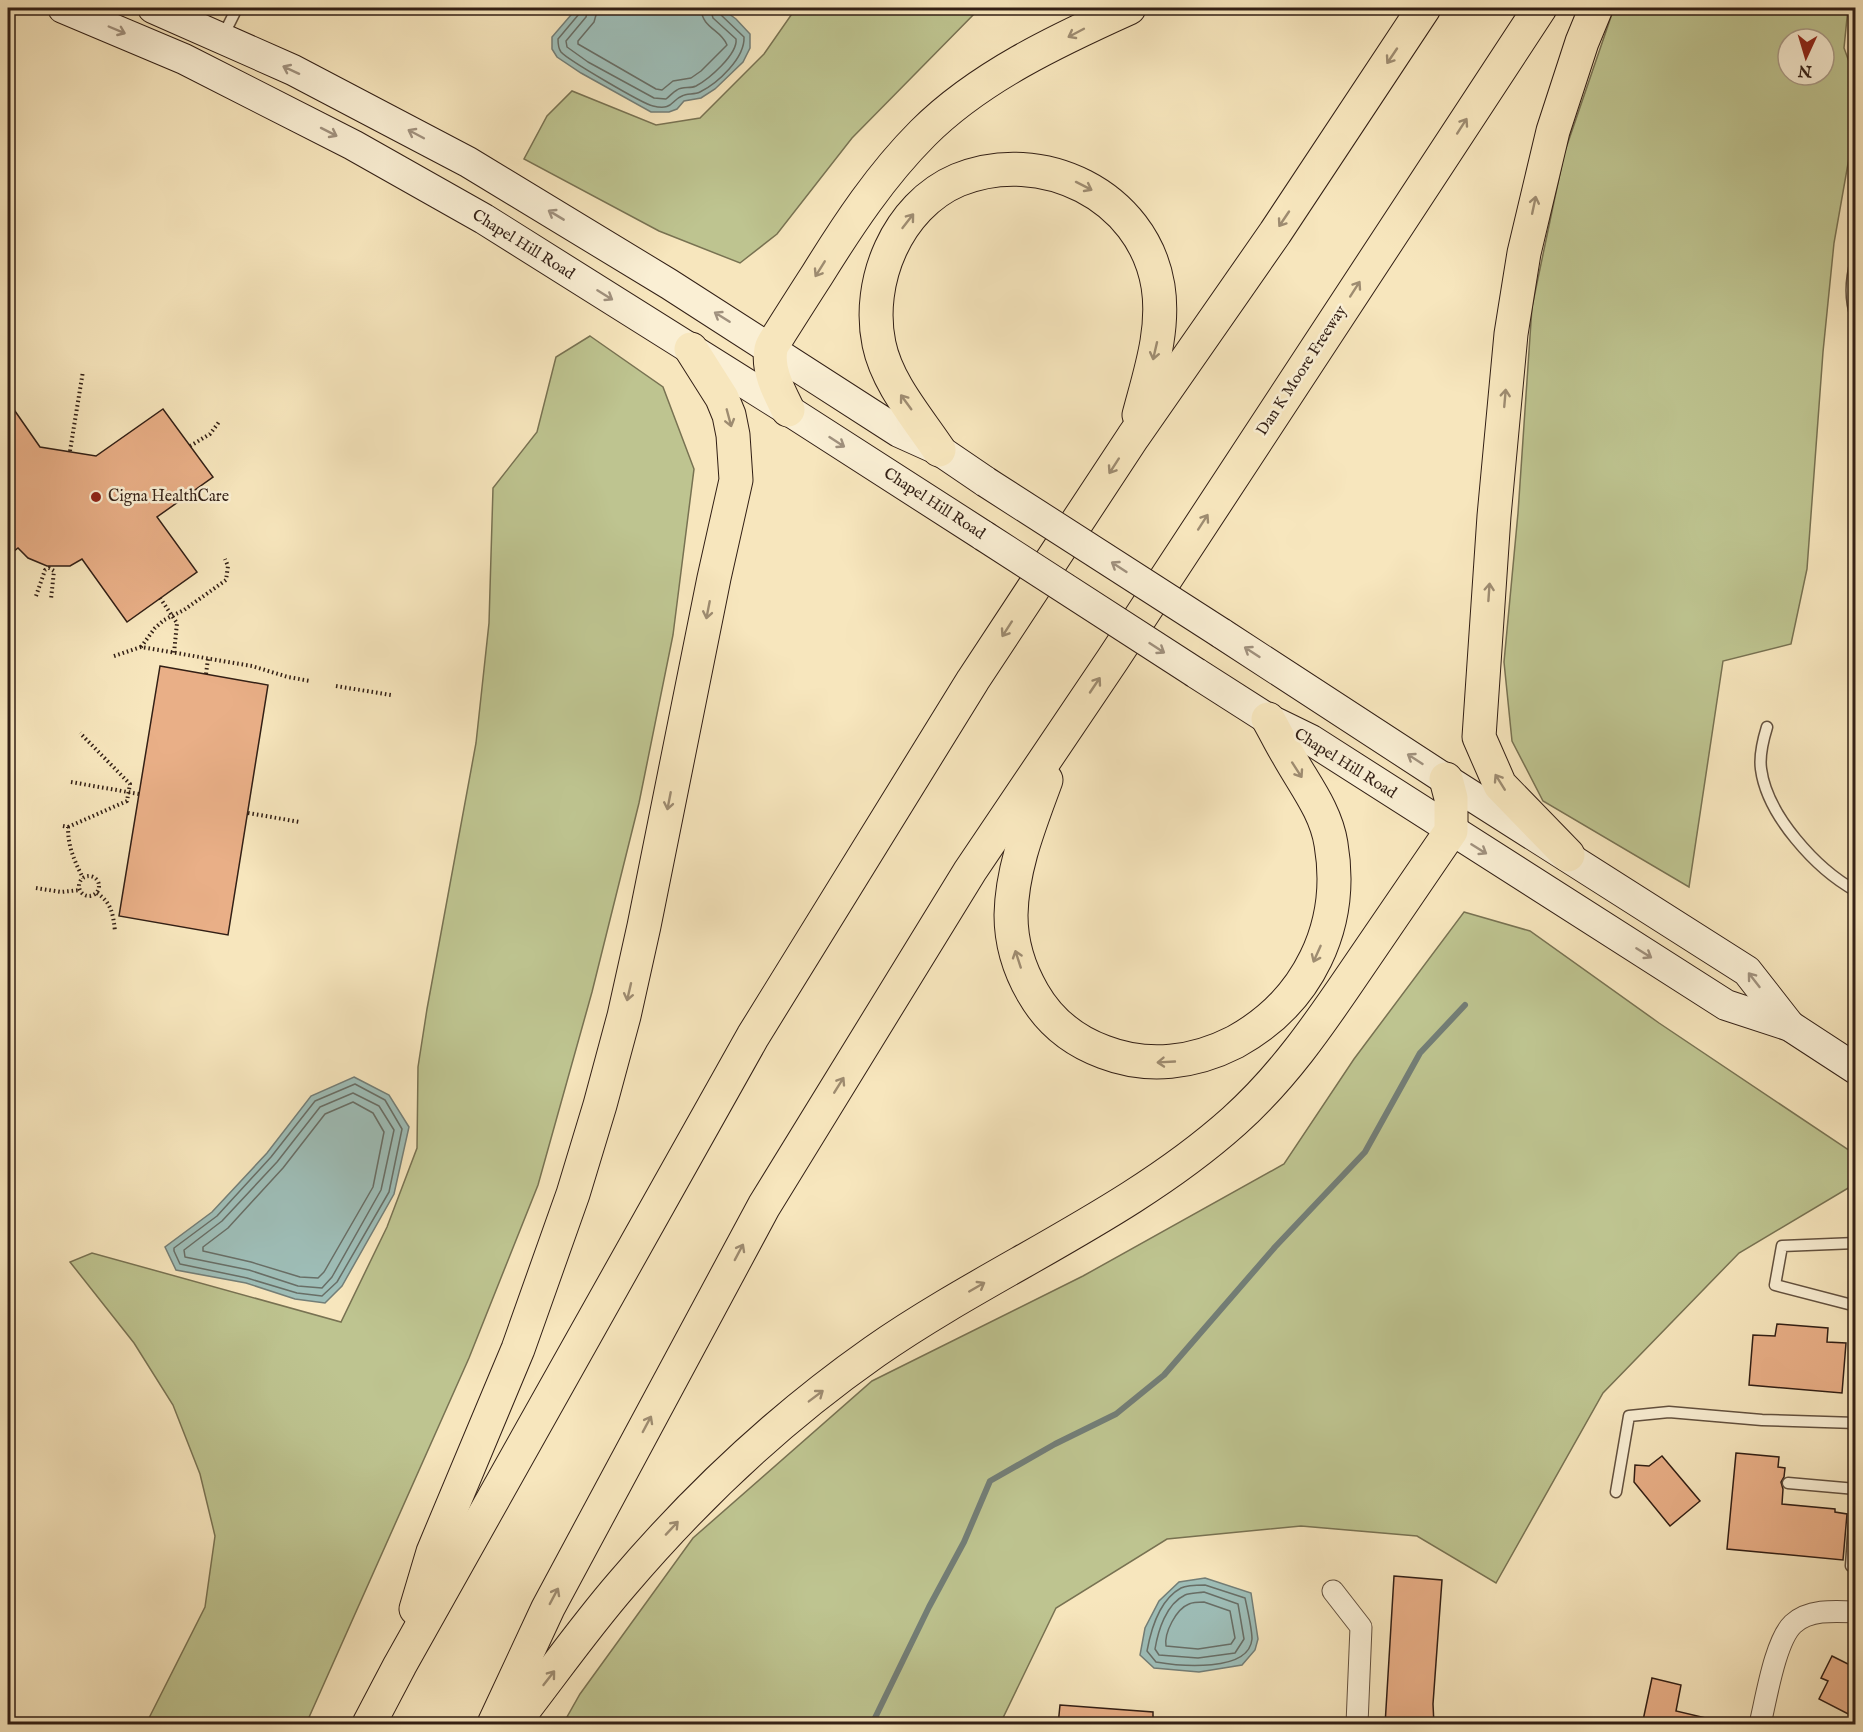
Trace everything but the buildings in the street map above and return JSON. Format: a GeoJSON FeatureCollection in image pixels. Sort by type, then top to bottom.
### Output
{"type":"FeatureCollection","features":[{"type":"Feature","properties":{"kind":"highway"},"geometry":{"type":"LineString","coordinates":[[788,410],[774,382],[771,348],[862,206],[895,163],[924,132],[950,110],[1010,69],[1129,8]]}},
{"type":"Feature","properties":{"kind":"highway"},"geometry":{"type":"LineString","coordinates":[[369,1725],[400,1665],[753,1036],[973,680],[1133,437],[1275,233],[1424,8]]}},
{"type":"Feature","properties":{"kind":"highway","name":"Dan K Moore Freeway"},"geometry":{"type":"LineString","coordinates":[[1062,734],[1540,8]]}},
{"type":"Feature","properties":{"kind":"highway"},"geometry":{"type":"LineString","coordinates":[[1568,855],[1500,785],[1479,737],[1494,516],[1511,334],[1522,265],[1553,131],[1582,42],[1596,8]]}},
{"type":"Feature","properties":{"kind":"highway"},"geometry":{"type":"LineString","coordinates":[[939,450],[899,392],[879,345],[876,302],[880,276],[899,232],[913,214],[933,196],[957,181],[980,174],[1022,169],[1048,173],[1075,181],[1110,202],[1136,231],[1154,267],[1158,286],[1160,329],[1133,437]]}},
{"type":"Feature","properties":{"kind":"highway"},"geometry":{"type":"LineString","coordinates":[[400,1665],[433,1552],[518,1349],[573,1194],[624,1016],[644,926],[736,480],[733,435],[729,415],[722,398],[691,349]]}},
{"type":"Feature","properties":{"kind":"highway"},"geometry":{"type":"LineString","coordinates":[[1062,734],[1027,833],[1014,880],[1011,917],[1019,962],[1039,1003],[1051,1018],[1078,1040],[1096,1049],[1130,1060],[1170,1062],[1226,1047],[1265,1023],[1280,1010],[1294,995],[1315,961],[1330,920],[1334,879],[1331,842],[1316,801],[1268,719]]}},
{"type":"Feature","properties":{"kind":"highway"},"geometry":{"type":"LineString","coordinates":[[494,1725],[548,1608],[764,1206],[970,872],[1062,734]]}},
{"type":"Feature","properties":{"kind":"highway"},"geometry":{"type":"LineString","coordinates":[[513,1725],[620,1586],[675,1524],[736,1464],[799,1409],[874,1352],[924,1320],[1134,1196],[1193,1155],[1234,1122],[1271,1085],[1305,1044],[1451,831],[1450,798],[1446,779]]}},
{"type":"Feature","properties":{"kind":"main road","name":"Chapel Hill Road"},"geometry":{"type":"LineString","coordinates":[[63,8],[184,59],[353,145],[484,219],[788,410],[1268,719],[1311,740],[1726,1005],[1790,1026],[1856,1069]]}},
{"type":"Feature","properties":{"kind":"main road","name":"Chapel Hill Road"},"geometry":{"type":"LineString","coordinates":[[153,8],[303,75],[468,162],[771,348],[899,432],[939,450],[1747,971],[1790,1026]]}},
{"type":"Feature","properties":{"kind":"street"},"geometry":{"type":"LineString","coordinates":[[1333,1591],[1361,1627],[1357,1725]]}},
{"type":"Feature","properties":{"kind":"street"},"geometry":{"type":"LineString","coordinates":[[1760,1725],[1776,1657],[1782,1640],[1793,1624],[1808,1615],[1828,1611],[1856,1612]]}},
{"type":"Feature","properties":{"kind":"lane"},"geometry":{"type":"LineString","coordinates":[[222,38],[237,8]]}},
{"type":"Feature","properties":{"kind":"lane"},"geometry":{"type":"LineString","coordinates":[[1856,261],[1852,275],[1853,308],[1856,316]]}},
{"type":"Feature","properties":{"kind":"lane"},"geometry":{"type":"LineString","coordinates":[[1767,728],[1762,744],[1760,768],[1770,799],[1796,840],[1844,885],[1856,891]]}},
{"type":"Feature","properties":{"kind":"lane"},"geometry":{"type":"LineString","coordinates":[[1856,1243],[1782,1246],[1775,1285],[1856,1306]]}},
{"type":"Feature","properties":{"kind":"lane"},"geometry":{"type":"LineString","coordinates":[[1616,1492],[1629,1416],[1669,1413],[1762,1420],[1856,1423]]}},
{"type":"Feature","properties":{"kind":"lane"},"geometry":{"type":"LineString","coordinates":[[1788,1483],[1856,1489]]}},
{"type":"Feature","properties":{"kind":"lane"},"geometry":{"type":"LineString","coordinates":[[1851,1566],[1856,1493]]}},
{"type":"Feature","properties":{"kind":"path"},"geometry":{"type":"LineString","coordinates":[[69,451],[83,372]]}},
{"type":"Feature","properties":{"kind":"path"},"geometry":{"type":"LineString","coordinates":[[190,446],[210,434],[219,422]]}},
{"type":"Feature","properties":{"kind":"path"},"geometry":{"type":"LineString","coordinates":[[141,647],[155,628],[226,579],[228,566],[225,559]]}},
{"type":"Feature","properties":{"kind":"path"},"geometry":{"type":"LineString","coordinates":[[36,596],[45,570],[50,567],[54,572],[51,598]]}},
{"type":"Feature","properties":{"kind":"path"},"geometry":{"type":"LineString","coordinates":[[160,598],[173,615],[178,628],[174,653]]}},
{"type":"Feature","properties":{"kind":"path"},"geometry":{"type":"LineString","coordinates":[[114,656],[141,647],[252,666],[310,681]]}},
{"type":"Feature","properties":{"kind":"path"},"geometry":{"type":"LineString","coordinates":[[206,674],[208,659]]}},
{"type":"Feature","properties":{"kind":"path"},"geometry":{"type":"LineString","coordinates":[[336,686],[391,695]]}},
{"type":"Feature","properties":{"kind":"path"},"geometry":{"type":"LineString","coordinates":[[80,734],[130,784],[127,801],[65,826],[68,843],[83,878]]}},
{"type":"Feature","properties":{"kind":"path"},"geometry":{"type":"LineString","coordinates":[[71,782],[139,794]]}},
{"type":"Feature","properties":{"kind":"path"},"geometry":{"type":"LineString","coordinates":[[248,813],[300,822]]}},
{"type":"Feature","properties":{"kind":"path"},"geometry":{"type":"LineString","coordinates":[[97,894],[100,887],[96,878],[89,876],[83,878],[79,883],[80,890],[87,896],[97,894],[107,901],[113,914],[115,931]]}},
{"type":"Feature","properties":{"kind":"path"},"geometry":{"type":"LineString","coordinates":[[36,888],[61,892],[80,890]]}},
{"type":"Feature","properties":{"kind":"green space"},"geometry":{"type":"Polygon","coordinates":[[[796,8],[980,8],[852,138],[777,234],[740,263],[659,231],[524,159],[547,116],[572,91],[656,125],[700,118],[764,54],[796,8]]]}},
{"type":"Feature","properties":{"kind":"green space"},"geometry":{"type":"Polygon","coordinates":[[[1614,8],[1848,8],[1844,48],[1855,78],[1855,124],[1834,243],[1823,352],[1807,569],[1791,644],[1723,661],[1689,887],[1543,801],[1512,741],[1504,662],[1518,513],[1532,307],[1564,154],[1614,8]]]}},
{"type":"Feature","properties":{"kind":"green space"},"geometry":{"type":"Polygon","coordinates":[[[590,336],[663,387],[694,469],[673,635],[639,803],[592,992],[538,1185],[469,1358],[306,1724],[146,1724],[205,1607],[215,1536],[200,1474],[173,1405],[134,1343],[70,1262],[92,1253],[341,1322],[387,1227],[417,1148],[418,1067],[476,743],[489,623],[493,488],[537,432],[556,357],[590,336]]]}},
{"type":"Feature","properties":{"kind":"green space"},"geometry":{"type":"Polygon","coordinates":[[[1464,912],[1530,931],[1659,1023],[1856,1155],[1855,1184],[1739,1253],[1603,1393],[1496,1583],[1417,1536],[1301,1526],[1167,1539],[1056,1608],[1000,1724],[563,1724],[580,1694],[693,1538],[872,1381],[1083,1276],[1284,1164],[1354,1059],[1464,912]]]}},
{"type":"Feature","properties":{"kind":"water"},"geometry":{"type":"Polygon","coordinates":[[[577,8],[721,8],[736,19],[750,34],[750,48],[743,62],[715,89],[701,98],[684,101],[677,109],[669,112],[651,112],[557,57],[552,49],[552,37],[577,8]]]}},
{"type":"Feature","properties":{"kind":"water"},"geometry":{"type":"Polygon","coordinates":[[[354,1077],[389,1095],[409,1127],[394,1194],[342,1286],[325,1303],[295,1299],[246,1283],[176,1270],[165,1247],[212,1212],[267,1153],[311,1096],[354,1077]]]}},
{"type":"Feature","properties":{"kind":"water"},"geometry":{"type":"Polygon","coordinates":[[[1205,1578],[1251,1593],[1258,1639],[1255,1650],[1242,1665],[1199,1672],[1154,1668],[1140,1655],[1145,1628],[1159,1601],[1179,1582],[1205,1578]]]}},
{"type":"Feature","properties":{"kind":"waterway"},"geometry":{"type":"LineString","coordinates":[[872,1724],[929,1607],[964,1542],[990,1481],[1055,1444],[1116,1414],[1164,1375],[1275,1247],[1365,1152],[1420,1053],[1465,1005]]}},
{"type":"Feature","properties":{"kind":"place","name":"Cigna HealthCare"},"geometry":{"type":"Point","coordinates":[96,497]}}]}
